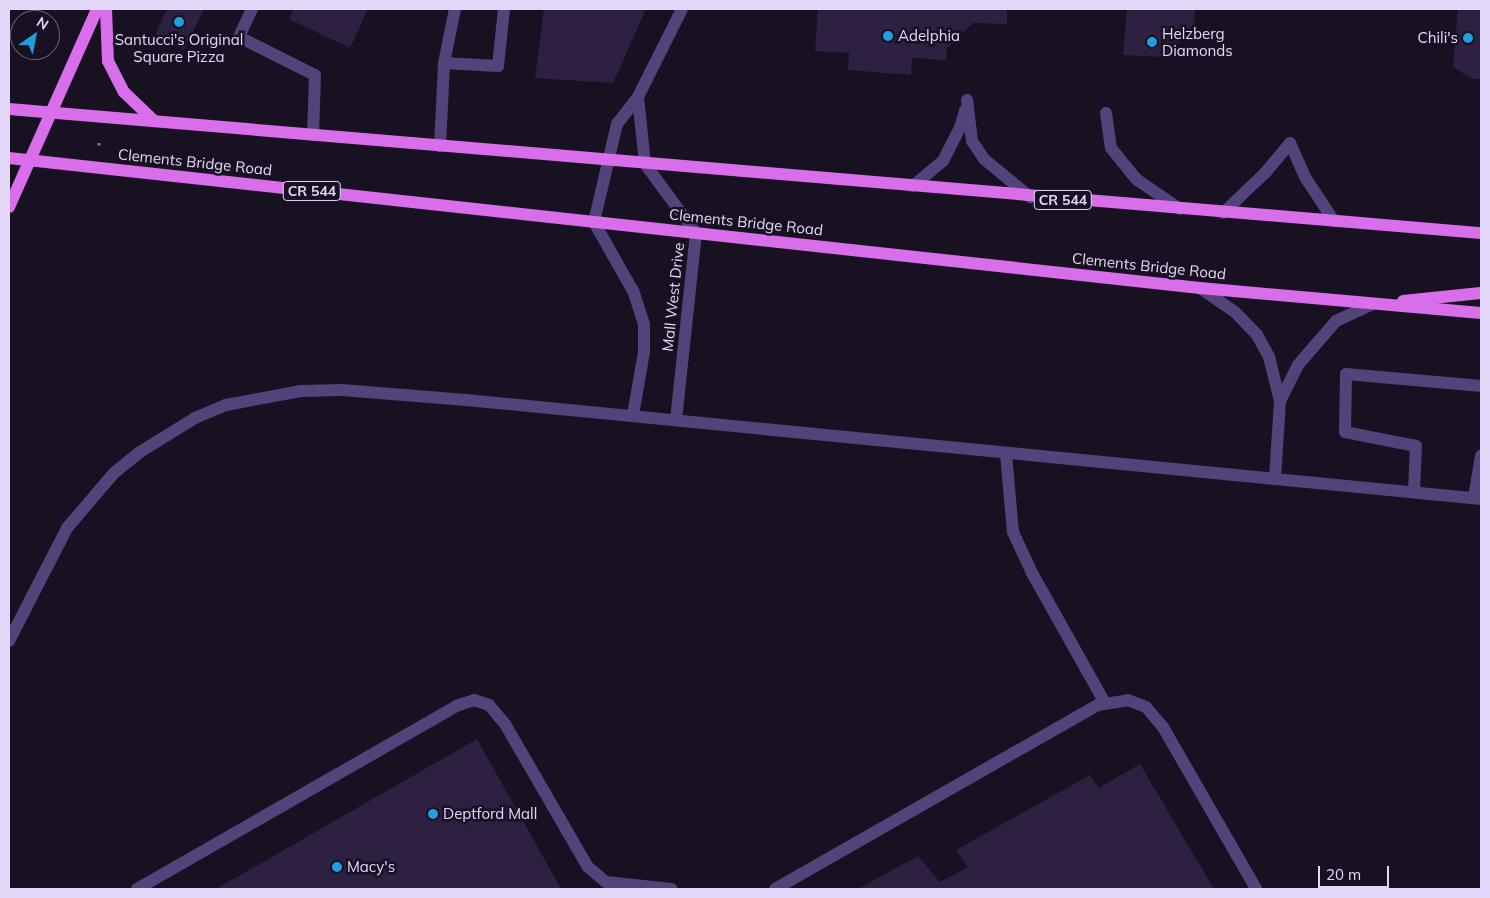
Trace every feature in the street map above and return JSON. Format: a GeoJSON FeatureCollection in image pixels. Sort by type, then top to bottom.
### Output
{"type":"FeatureCollection","features":[{"type":"Feature","properties":{"kind":"main road"},"geometry":{"type":"LineString","coordinates":[[9,208],[97,9]]}},
{"type":"Feature","properties":{"kind":"main road"},"geometry":{"type":"LineString","coordinates":[[106,9],[108,61],[124,92],[154,121]]}},
{"type":"Feature","properties":{"kind":"main road","name":"CR 544"},"geometry":{"type":"LineString","coordinates":[[9,109],[1030,197],[1481,233]]}},
{"type":"Feature","properties":{"kind":"main road","name":"Clements Bridge Road"},"geometry":{"type":"LineString","coordinates":[[9,158],[1200,288],[1370,305],[1481,313]]}},
{"type":"Feature","properties":{"kind":"main road"},"geometry":{"type":"LineString","coordinates":[[1370,305],[1481,293]]}},
{"type":"Feature","properties":{"kind":"lane"},"geometry":{"type":"LineString","coordinates":[[252,9],[239,37],[315,75],[313,135]]}},
{"type":"Feature","properties":{"kind":"lane"},"geometry":{"type":"LineString","coordinates":[[440,146],[444,63],[455,9]]}},
{"type":"Feature","properties":{"kind":"lane"},"geometry":{"type":"LineString","coordinates":[[444,63],[498,66],[504,9]]}},
{"type":"Feature","properties":{"kind":"lane"},"geometry":{"type":"LineString","coordinates":[[594,222],[616,124],[638,96],[682,9]]}},
{"type":"Feature","properties":{"kind":"lane"},"geometry":{"type":"LineString","coordinates":[[638,96],[645,164]]}},
{"type":"Feature","properties":{"kind":"lane"},"geometry":{"type":"LineString","coordinates":[[913,186],[943,161],[960,128],[967,100],[972,140],[984,159],[1030,197]]}},
{"type":"Feature","properties":{"kind":"lane"},"geometry":{"type":"LineString","coordinates":[[1106,113],[1111,148],[1136,178],[1180,209]]}},
{"type":"Feature","properties":{"kind":"lane"},"geometry":{"type":"LineString","coordinates":[[1223,213],[1265,173],[1290,143],[1305,177],[1334,221]]}},
{"type":"Feature","properties":{"kind":"lane","name":"Mall West Drive"},"geometry":{"type":"LineString","coordinates":[[645,164],[696,233],[676,420]]}},
{"type":"Feature","properties":{"kind":"lane","name":"Mall West Drive"},"geometry":{"type":"LineString","coordinates":[[594,222],[632,292],[644,324],[644,352],[633,415]]}},
{"type":"Feature","properties":{"kind":"lane"},"geometry":{"type":"LineString","coordinates":[[1200,288],[1235,312],[1257,334],[1269,357],[1280,401],[1275,479]]}},
{"type":"Feature","properties":{"kind":"lane"},"geometry":{"type":"LineString","coordinates":[[1280,401],[1298,365],[1330,326],[1370,305]]}},
{"type":"Feature","properties":{"kind":"lane"},"geometry":{"type":"LineString","coordinates":[[1414,491],[1416,446],[1346,432],[1346,374],[1481,386]]}},
{"type":"Feature","properties":{"kind":"lane"},"geometry":{"type":"LineString","coordinates":[[9,641],[67,528],[109,479],[170,433],[226,405],[301,391],[342,390],[633,415],[1006,454],[1478,498],[1481,456]]}},
{"type":"Feature","properties":{"kind":"lane"},"geometry":{"type":"LineString","coordinates":[[1006,454],[1013,532],[1032,573],[1105,703]]}},
{"type":"Feature","properties":{"kind":"lane"},"geometry":{"type":"LineString","coordinates":[[137,889],[456,706],[474,700],[489,705],[504,724],[588,867],[606,882],[672,889]]}},
{"type":"Feature","properties":{"kind":"lane"},"geometry":{"type":"LineString","coordinates":[[775,889],[1105,703],[1128,700],[1146,707],[1155,716],[1256,889]]}},
{"type":"Feature","properties":{"kind":"path"},"geometry":{"type":"LineString","coordinates":[[99,140],[99,146]]}},
{"type":"Feature","properties":{"kind":"building","name":"Santucci's Original Square Pizza"},"geometry":{"type":"Polygon","coordinates":[[[167,9],[204,9],[184,50],[155,35],[167,9]]]}},
{"type":"Feature","properties":{"kind":"building"},"geometry":{"type":"Polygon","coordinates":[[[294,9],[368,9],[350,48],[289,19],[294,9]]]}},
{"type":"Feature","properties":{"kind":"building"},"geometry":{"type":"Polygon","coordinates":[[[544,9],[646,9],[613,83],[535,78],[544,9]]]}},
{"type":"Feature","properties":{"kind":"building","name":"Adelphia"},"geometry":{"type":"Polygon","coordinates":[[[818,9],[1007,9],[1007,24],[973,23],[947,48],[946,60],[912,58],[911,75],[848,70],[849,53],[815,51],[818,9]]]}},
{"type":"Feature","properties":{"kind":"building","name":"Helzberg Diamonds"},"geometry":{"type":"Polygon","coordinates":[[[1127,9],[1195,9],[1194,29],[1164,57],[1123,55],[1127,9]]]}},
{"type":"Feature","properties":{"kind":"building","name":"Chili's"},"geometry":{"type":"Polygon","coordinates":[[[1458,9],[1481,9],[1481,79],[1472,79],[1453,67],[1458,9]]]}},
{"type":"Feature","properties":{"kind":"building","name":"Deptford Mall"},"geometry":{"type":"Polygon","coordinates":[[[477,739],[561,889],[216,889],[477,739]]]}},
{"type":"Feature","properties":{"kind":"building"},"geometry":{"type":"Polygon","coordinates":[[[1140,764],[1214,889],[858,889],[918,856],[940,882],[968,867],[956,850],[1090,775],[1099,788],[1140,764]]]}},
{"type":"Feature","properties":{"kind":"place","name":"Santucci's Original Square Pizza"},"geometry":{"type":"Point","coordinates":[179,22]}},
{"type":"Feature","properties":{"kind":"place","name":"Adelphia"},"geometry":{"type":"Point","coordinates":[888,36]}},
{"type":"Feature","properties":{"kind":"place","name":"Chili's"},"geometry":{"type":"Point","coordinates":[1468,38]}},
{"type":"Feature","properties":{"kind":"place","name":"Helzberg Diamonds"},"geometry":{"type":"Point","coordinates":[1152,42]}},
{"type":"Feature","properties":{"kind":"place","name":"Deptford Mall"},"geometry":{"type":"Point","coordinates":[433,814]}},
{"type":"Feature","properties":{"kind":"place","name":"Macy's"},"geometry":{"type":"Point","coordinates":[337,867]}}]}
